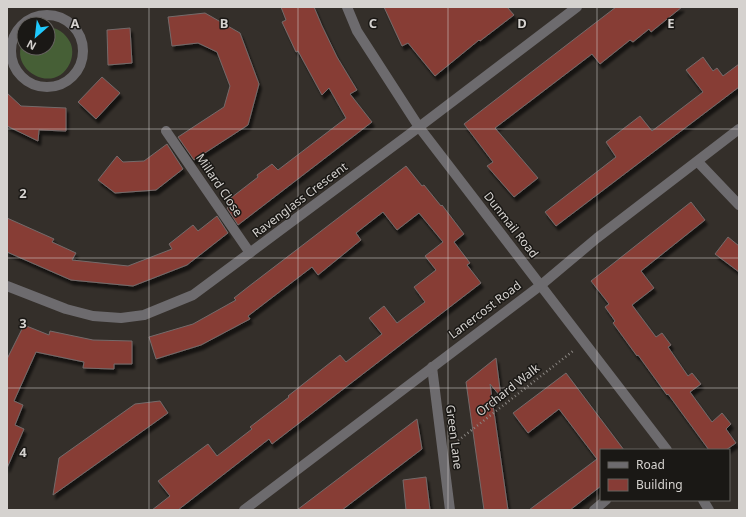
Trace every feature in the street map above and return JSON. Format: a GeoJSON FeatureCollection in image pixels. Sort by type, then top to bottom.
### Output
{"type":"FeatureCollection","features":[{"type":"Feature","properties":{"kind":"street","name":"Dunmail Road"},"geometry":{"type":"LineString","coordinates":[[347,7],[357,31],[419,127],[666,449]]}},
{"type":"Feature","properties":{"kind":"street","name":"Ravenglass Crescent"},"geometry":{"type":"LineString","coordinates":[[8,290],[66,309],[93,316],[121,318],[144,315],[193,295],[577,7]]}},
{"type":"Feature","properties":{"kind":"street"},"geometry":{"type":"LineString","coordinates":[[44,11],[68,21],[77,30],[82,42],[83,59],[78,70],[70,80],[52,87],[39,86],[30,83],[20,75],[12,59],[11,47],[15,34],[23,24],[44,11]]}},
{"type":"Feature","properties":{"kind":"street","name":"Lanercost Road"},"geometry":{"type":"LineString","coordinates":[[244,510],[540,285],[597,238],[739,130]]}},
{"type":"Feature","properties":{"kind":"street","name":"Millard Close"},"geometry":{"type":"LineString","coordinates":[[166,131],[250,253]]}},
{"type":"Feature","properties":{"kind":"street"},"geometry":{"type":"LineString","coordinates":[[698,162],[739,205]]}},
{"type":"Feature","properties":{"kind":"street","name":"Green Lane"},"geometry":{"type":"LineString","coordinates":[[432,367],[450,510]]}},
{"type":"Feature","properties":{"kind":"street"},"geometry":{"type":"LineString","coordinates":[[594,510],[605,501]]}},
{"type":"Feature","properties":{"kind":"street"},"geometry":{"type":"LineString","coordinates":[[704,501],[709,510]]}},
{"type":"Feature","properties":{"kind":"path","name":"Orchard Walk"},"geometry":{"type":"LineString","coordinates":[[443,452],[584,342]]}},
{"type":"Feature","properties":{"kind":"green space"},"geometry":{"type":"Polygon","coordinates":[[[56,29],[66,36],[71,44],[72,55],[70,63],[63,73],[54,78],[44,78],[35,75],[27,69],[21,61],[20,56],[56,56],[56,29]]]}},
{"type":"Feature","properties":{"kind":"building"},"geometry":{"type":"Polygon","coordinates":[[[281,7],[314,7],[337,57],[357,90],[350,94],[372,122],[238,225],[227,208],[230,206],[227,201],[272,164],[278,170],[346,118],[329,88],[322,95],[298,51],[296,52],[282,22],[286,20],[281,7]]]}},
{"type":"Feature","properties":{"kind":"building"},"geometry":{"type":"Polygon","coordinates":[[[384,7],[507,7],[514,15],[480,41],[479,40],[435,76],[408,43],[402,46],[384,7]]]}},
{"type":"Feature","properties":{"kind":"building"},"geometry":{"type":"Polygon","coordinates":[[[616,7],[682,7],[651,32],[649,29],[633,42],[630,40],[600,64],[592,54],[495,128],[538,178],[514,197],[487,166],[493,162],[464,124],[616,7]]]}},
{"type":"Feature","properties":{"kind":"building"},"geometry":{"type":"Polygon","coordinates":[[[205,13],[240,33],[259,84],[248,125],[194,160],[178,137],[224,107],[230,86],[217,52],[198,43],[172,46],[168,17],[205,13]]]}},
{"type":"Feature","properties":{"kind":"building"},"geometry":{"type":"Polygon","coordinates":[[[130,28],[132,63],[108,65],[107,30],[130,28]]]}},
{"type":"Feature","properties":{"kind":"building"},"geometry":{"type":"Polygon","coordinates":[[[703,57],[713,71],[717,68],[723,76],[739,64],[739,87],[556,226],[545,212],[616,157],[606,142],[640,116],[652,131],[703,92],[686,70],[703,57]]]}},
{"type":"Feature","properties":{"kind":"building"},"geometry":{"type":"Polygon","coordinates":[[[102,77],[120,93],[96,119],[78,102],[102,77]]]}},
{"type":"Feature","properties":{"kind":"building"},"geometry":{"type":"Polygon","coordinates":[[[7,93],[21,106],[66,108],[66,131],[39,130],[38,141],[7,126],[7,93]]]}},
{"type":"Feature","properties":{"kind":"building"},"geometry":{"type":"Polygon","coordinates":[[[167,144],[183,169],[156,190],[115,193],[98,180],[117,156],[123,162],[144,161],[167,144]]]}},
{"type":"Feature","properties":{"kind":"building"},"geometry":{"type":"Polygon","coordinates":[[[406,166],[422,186],[424,185],[441,206],[442,205],[464,234],[454,242],[470,263],[467,265],[481,283],[272,444],[269,439],[178,510],[152,510],[170,496],[158,481],[208,444],[217,456],[252,429],[250,427],[340,355],[346,362],[382,334],[369,318],[384,306],[397,323],[425,302],[414,287],[436,270],[425,256],[443,242],[419,213],[397,230],[383,212],[356,233],[361,240],[318,275],[312,267],[248,316],[250,319],[201,345],[156,359],[149,337],[193,324],[236,300],[234,298],[406,166]]]}},
{"type":"Feature","properties":{"kind":"building"},"geometry":{"type":"Polygon","coordinates":[[[691,202],[705,220],[641,271],[654,288],[632,305],[656,337],[662,333],[671,345],[668,347],[688,376],[692,373],[701,384],[690,392],[712,422],[722,413],[731,424],[726,429],[736,443],[727,449],[708,449],[613,323],[615,321],[605,307],[609,304],[591,281],[691,202]]]}},
{"type":"Feature","properties":{"kind":"building"},"geometry":{"type":"Polygon","coordinates":[[[217,216],[228,233],[187,265],[133,286],[71,280],[7,252],[7,218],[54,239],[52,242],[76,253],[72,260],[128,266],[172,249],[169,244],[193,225],[198,231],[217,216]]]}},
{"type":"Feature","properties":{"kind":"building"},"geometry":{"type":"Polygon","coordinates":[[[728,237],[739,246],[739,272],[715,254],[728,237]]]}},
{"type":"Feature","properties":{"kind":"building"},"geometry":{"type":"Polygon","coordinates":[[[24,325],[49,335],[50,331],[93,340],[132,341],[132,364],[114,364],[114,369],[83,368],[84,362],[36,352],[14,401],[23,405],[15,425],[24,429],[7,468],[7,359],[24,325]]]}},
{"type":"Feature","properties":{"kind":"building"},"geometry":{"type":"Polygon","coordinates":[[[496,358],[501,397],[490,384],[508,510],[484,510],[466,382],[496,358]]]}},
{"type":"Feature","properties":{"kind":"building"},"geometry":{"type":"Polygon","coordinates":[[[566,373],[623,449],[600,449],[600,487],[570,510],[529,510],[597,459],[559,409],[528,433],[513,413],[566,373]]]}},
{"type":"Feature","properties":{"kind":"building"},"geometry":{"type":"Polygon","coordinates":[[[160,401],[168,413],[53,495],[59,458],[135,404],[160,401]]]}},
{"type":"Feature","properties":{"kind":"building"},"geometry":{"type":"Polygon","coordinates":[[[417,419],[422,449],[342,510],[297,510],[417,419]]]}},
{"type":"Feature","properties":{"kind":"building"},"geometry":{"type":"Polygon","coordinates":[[[426,477],[430,510],[406,510],[403,480],[426,477]]]}}]}
